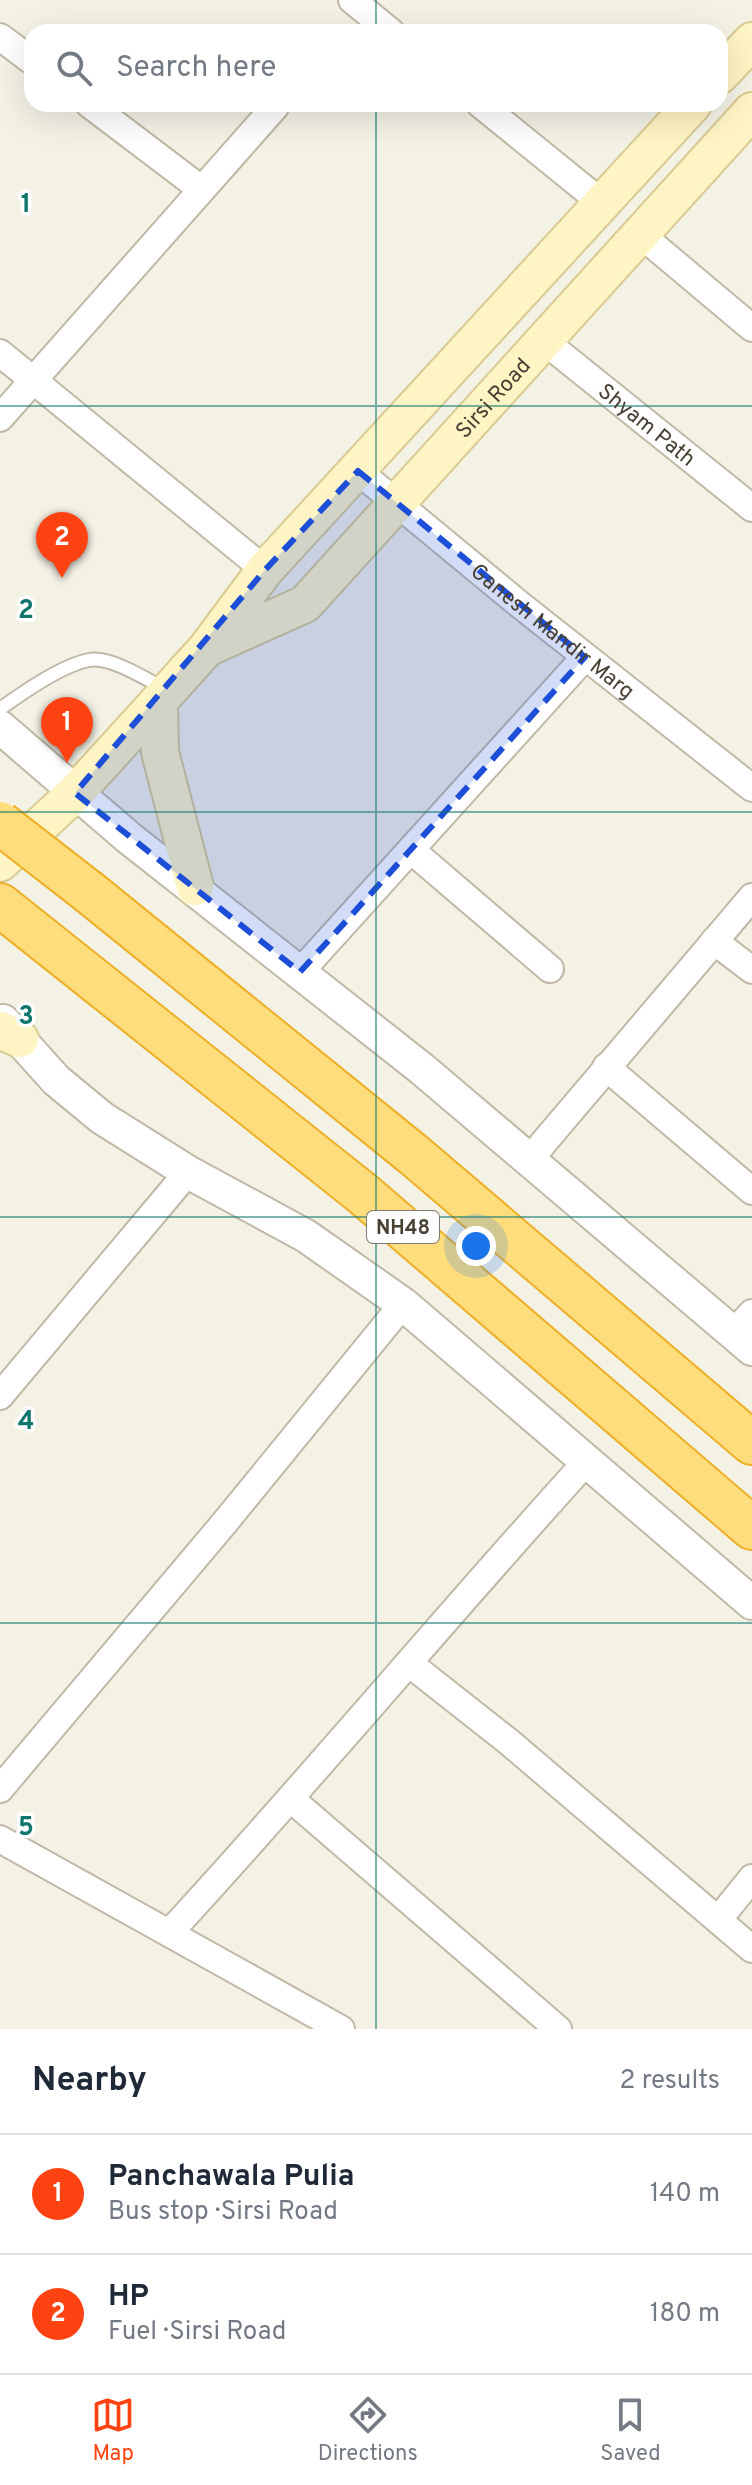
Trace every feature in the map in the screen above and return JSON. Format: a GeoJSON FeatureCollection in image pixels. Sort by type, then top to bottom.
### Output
{"type":"FeatureCollection","features":[{"type":"Feature","properties":{"kind":"highway","name":"NH48"},"geometry":{"type":"LineString","coordinates":[[0,823],[414,1155],[752,1443]]}},
{"type":"Feature","properties":{"kind":"highway","name":"NH48"},"geometry":{"type":"LineString","coordinates":[[0,905],[362,1193],[752,1528]]}},
{"type":"Feature","properties":{"kind":"main road"},"geometry":{"type":"LineString","coordinates":[[728,66],[752,41]]}},
{"type":"Feature","properties":{"kind":"main road","name":"Sirsi Road"},"geometry":{"type":"LineString","coordinates":[[206,649],[305,604],[752,111]]}},
{"type":"Feature","properties":{"kind":"main road","name":"Sirsi Road"},"geometry":{"type":"LineString","coordinates":[[0,863],[75,793],[164,696],[206,649],[265,570],[686,112]]}},
{"type":"Feature","properties":{"kind":"main road"},"geometry":{"type":"LineString","coordinates":[[164,696],[160,752],[195,887]]}},
{"type":"Feature","properties":{"kind":"street"},"geometry":{"type":"LineString","coordinates":[[352,0],[381,24]]}},
{"type":"Feature","properties":{"kind":"street"},"geometry":{"type":"LineString","coordinates":[[0,37],[24,55]]}},
{"type":"Feature","properties":{"kind":"street"},"geometry":{"type":"LineString","coordinates":[[100,112],[201,189]]}},
{"type":"Feature","properties":{"kind":"street"},"geometry":{"type":"LineString","coordinates":[[0,418],[270,112]]}},
{"type":"Feature","properties":{"kind":"street"},"geometry":{"type":"LineString","coordinates":[[490,112],[602,203]]}},
{"type":"Feature","properties":{"kind":"street"},"geometry":{"type":"LineString","coordinates":[[640,234],[752,328]]}},
{"type":"Feature","properties":{"kind":"street","name":"Shyam Path"},"geometry":{"type":"LineString","coordinates":[[543,340],[752,508]]}},
{"type":"Feature","properties":{"kind":"street"},"geometry":{"type":"LineString","coordinates":[[0,353],[265,570]]}},
{"type":"Feature","properties":{"kind":"street","name":"Ganesh Mandir Marg"},"geometry":{"type":"LineString","coordinates":[[358,471],[585,657],[752,788]]}},
{"type":"Feature","properties":{"kind":"street"},"geometry":{"type":"LineString","coordinates":[[300,972],[585,657]]}},
{"type":"Feature","properties":{"kind":"street"},"geometry":{"type":"LineString","coordinates":[[0,727],[75,793],[422,1069],[528,1161],[746,1332]]}},
{"type":"Feature","properties":{"kind":"street"},"geometry":{"type":"LineString","coordinates":[[411,850],[550,969]]}},
{"type":"Feature","properties":{"kind":"street"},"geometry":{"type":"LineString","coordinates":[[528,1161],[752,897]]}},
{"type":"Feature","properties":{"kind":"street"},"geometry":{"type":"LineString","coordinates":[[714,941],[752,970]]}},
{"type":"Feature","properties":{"kind":"street"},"geometry":{"type":"LineString","coordinates":[[7,1029],[56,1080],[102,1118],[188,1172],[306,1236],[403,1304],[752,1603]]}},
{"type":"Feature","properties":{"kind":"street"},"geometry":{"type":"LineString","coordinates":[[606,1067],[752,1191]]}},
{"type":"Feature","properties":{"kind":"street"},"geometry":{"type":"LineString","coordinates":[[0,1396],[188,1172]]}},
{"type":"Feature","properties":{"kind":"street"},"geometry":{"type":"LineString","coordinates":[[0,1789],[226,1521],[403,1304]]}},
{"type":"Feature","properties":{"kind":"street"},"geometry":{"type":"LineString","coordinates":[[170,1932],[291,1799],[497,1560],[588,1460]]}},
{"type":"Feature","properties":{"kind":"street"},"geometry":{"type":"LineString","coordinates":[[410,1664],[509,1742],[752,1949]]}},
{"type":"Feature","properties":{"kind":"street"},"geometry":{"type":"LineString","coordinates":[[291,1799],[558,2029]]}},
{"type":"Feature","properties":{"kind":"street"},"geometry":{"type":"LineString","coordinates":[[0,1839],[341,2029]]}},
{"type":"Feature","properties":{"kind":"street"},"geometry":{"type":"LineString","coordinates":[[718,1920],[752,1878]]}},
{"type":"Feature","properties":{"kind":"lane"},"geometry":{"type":"LineString","coordinates":[[0,709],[32,686],[89,660],[116,665],[164,696]]}},
{"type":"Feature","properties":{"kind":"highlighted area"},"geometry":{"type":"Polygon","coordinates":[[[358,471],[585,657],[300,972],[75,793],[265,570],[358,471]]]}},
{"type":"Feature","properties":{"kind":"place","name":"HP"},"geometry":{"type":"Point","coordinates":[62,578]}},
{"type":"Feature","properties":{"kind":"place","name":"Panchawala Pulia"},"geometry":{"type":"Point","coordinates":[67,763]}}]}
